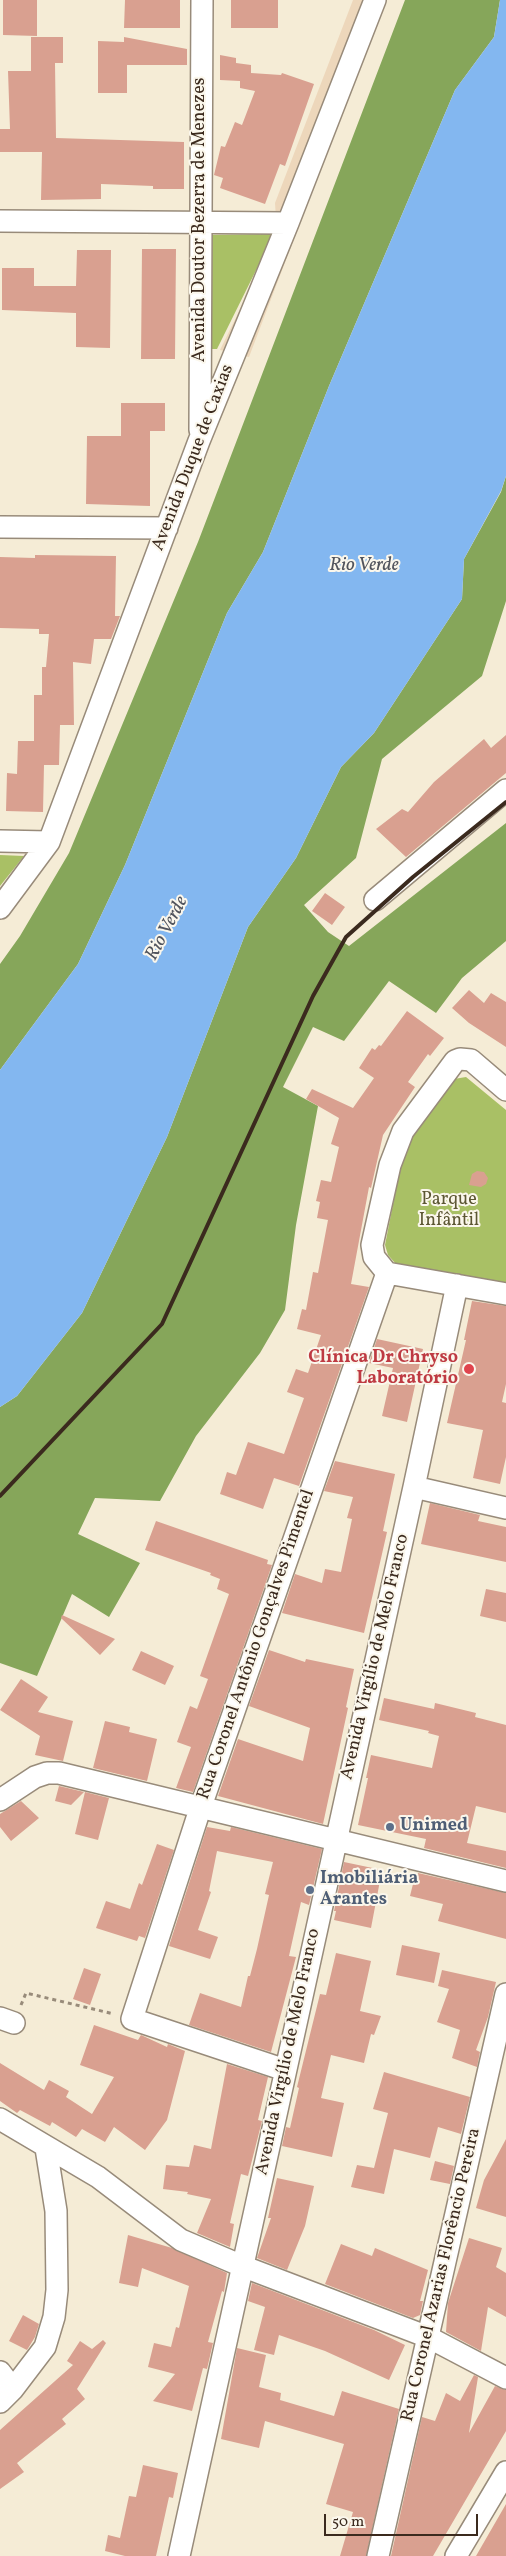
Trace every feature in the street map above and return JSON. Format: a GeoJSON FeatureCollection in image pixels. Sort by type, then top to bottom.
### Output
{"type":"FeatureCollection","features":[{"type":"Feature","properties":{"kind":"street","name":"Avenida Doutor Bezerra de Menezes"},"geometry":{"type":"LineString","coordinates":[[199,441],[202,0]]}},
{"type":"Feature","properties":{"kind":"street","name":"Avenida Duque de Caxias"},"geometry":{"type":"LineString","coordinates":[[0,908],[48,842],[199,441],[288,223],[375,0]]}},
{"type":"Feature","properties":{"kind":"street"},"geometry":{"type":"LineString","coordinates":[[0,221],[288,223]]}},
{"type":"Feature","properties":{"kind":"street"},"geometry":{"type":"LineString","coordinates":[[0,527],[167,528]]}},
{"type":"Feature","properties":{"kind":"street"},"geometry":{"type":"LineString","coordinates":[[374,900],[506,790]]}},
{"type":"Feature","properties":{"kind":"street"},"geometry":{"type":"LineString","coordinates":[[0,842],[48,842]]}},
{"type":"Feature","properties":{"kind":"street"},"geometry":{"type":"LineString","coordinates":[[506,1090],[471,1060],[460,1059],[455,1062],[403,1130],[390,1165],[375,1223],[372,1245],[374,1257],[386,1273],[506,1294]]}},
{"type":"Feature","properties":{"kind":"street","name":"Rua Coronel Antônio Gonçalves Pimentel"},"geometry":{"type":"LineString","coordinates":[[132,2019],[201,1806],[386,1273]]}},
{"type":"Feature","properties":{"kind":"street","name":"Avenida Virgílio de Melo Franco"},"geometry":{"type":"LineString","coordinates":[[179,2556],[457,1285]]}},
{"type":"Feature","properties":{"kind":"street"},"geometry":{"type":"LineString","coordinates":[[414,1487],[506,1508]]}},
{"type":"Feature","properties":{"kind":"street"},"geometry":{"type":"LineString","coordinates":[[0,1800],[34,1777],[47,1773],[59,1773],[506,1881]]}},
{"type":"Feature","properties":{"kind":"street","name":"Rua Coronel Azarias Florêncio Pereira"},"geometry":{"type":"LineString","coordinates":[[378,2556],[428,2337],[500,2044],[506,1994]]}},
{"type":"Feature","properties":{"kind":"street"},"geometry":{"type":"LineString","coordinates":[[132,2019],[285,2070]]}},
{"type":"Feature","properties":{"kind":"street"},"geometry":{"type":"LineString","coordinates":[[0,2119],[46,2148],[98,2177],[181,2240],[242,2266],[428,2337],[506,2378]]}},
{"type":"Feature","properties":{"kind":"street"},"geometry":{"type":"LineString","coordinates":[[7,2396],[45,2347],[54,2317],[58,2290],[56,2211],[46,2148]]}},
{"type":"Feature","properties":{"kind":"street"},"geometry":{"type":"LineString","coordinates":[[0,2372],[7,2396]]}},
{"type":"Feature","properties":{"kind":"street"},"geometry":{"type":"LineString","coordinates":[[456,2556],[506,2472]]}},
{"type":"Feature","properties":{"kind":"path"},"geometry":{"type":"LineString","coordinates":[[26,1993],[132,2019]]}},
{"type":"Feature","properties":{"kind":"shaded area"},"geometry":{"type":"Polygon","coordinates":[[[353,0],[385,0],[249,357],[220,350],[277,234],[275,203],[353,0]]]}},
{"type":"Feature","properties":{"kind":"green space"},"geometry":{"type":"Polygon","coordinates":[[[405,0],[500,0],[494,37],[455,90],[329,386],[263,552],[227,613],[125,865],[78,964],[0,1070],[0,964],[20,936],[69,853],[198,542],[405,0]]]}},
{"type":"Feature","properties":{"kind":"green space"},"geometry":{"type":"Polygon","coordinates":[[[274,234],[217,349],[209,349],[209,235],[274,234]]]}},
{"type":"Feature","properties":{"kind":"green space"},"geometry":{"type":"Polygon","coordinates":[[[506,476],[506,601],[482,676],[382,759],[356,858],[304,905],[328,932],[349,946],[506,823],[506,941],[462,978],[436,1013],[389,981],[344,1041],[313,1027],[283,1087],[318,1106],[296,1225],[285,1310],[260,1353],[196,1436],[160,1501],[95,1498],[78,1534],[140,1563],[109,1617],[72,1594],[37,1676],[0,1663],[0,1407],[17,1396],[82,1313],[167,1137],[248,927],[296,858],[341,767],[374,733],[462,599],[464,559],[501,492],[506,476]]]}},
{"type":"Feature","properties":{"kind":"green space"},"geometry":{"type":"Polygon","coordinates":[[[0,855],[24,856],[0,886],[0,855]]]}},
{"type":"Feature","properties":{"kind":"green space","name":"Parque Infântil"},"geometry":{"type":"Polygon","coordinates":[[[466,1077],[506,1110],[506,1285],[396,1264],[388,1255],[385,1245],[405,1143],[454,1079],[466,1077]]]}},
{"type":"Feature","properties":{"kind":"water","name":"Rio Verde"},"geometry":{"type":"Polygon","coordinates":[[[500,0],[506,0],[506,476],[501,491],[464,559],[462,599],[374,733],[341,767],[296,858],[248,927],[167,1137],[82,1313],[17,1396],[0,1407],[0,1070],[78,964],[125,865],[227,613],[263,552],[329,386],[455,90],[494,37],[500,0]]]}},
{"type":"Feature","properties":{"kind":"building"},"geometry":{"type":"Polygon","coordinates":[[[3,0],[37,0],[37,36],[3,35],[3,0]]]}},
{"type":"Feature","properties":{"kind":"building"},"geometry":{"type":"Polygon","coordinates":[[[125,0],[180,0],[180,28],[124,28],[125,0]]]}},
{"type":"Feature","properties":{"kind":"building"},"geometry":{"type":"Polygon","coordinates":[[[231,0],[278,0],[278,28],[231,28],[231,0]]]}},
{"type":"Feature","properties":{"kind":"building"},"geometry":{"type":"Polygon","coordinates":[[[31,37],[63,37],[63,63],[55,63],[56,138],[184,142],[184,189],[153,189],[153,186],[101,184],[101,199],[41,200],[42,152],[0,152],[0,129],[10,129],[8,71],[31,71],[31,37]]]}},
{"type":"Feature","properties":{"kind":"building"},"geometry":{"type":"Polygon","coordinates":[[[124,37],[187,49],[187,65],[127,65],[127,93],[98,93],[98,41],[124,42],[124,37]]]}},
{"type":"Feature","properties":{"kind":"building"},"geometry":{"type":"Polygon","coordinates":[[[220,55],[236,58],[236,63],[251,65],[251,73],[281,75],[282,73],[314,84],[285,166],[280,164],[265,204],[220,188],[223,178],[214,175],[221,146],[225,147],[235,122],[242,125],[255,91],[240,88],[240,81],[220,80],[220,55]]]}},
{"type":"Feature","properties":{"kind":"building"},"geometry":{"type":"Polygon","coordinates":[[[142,249],[176,249],[175,359],[141,359],[142,249]]]}},
{"type":"Feature","properties":{"kind":"building"},"geometry":{"type":"Polygon","coordinates":[[[77,250],[111,250],[110,348],[76,347],[76,313],[2,310],[2,268],[34,268],[34,286],[76,286],[77,250]]]}},
{"type":"Feature","properties":{"kind":"building"},"geometry":{"type":"Polygon","coordinates":[[[121,403],[165,403],[165,431],[150,431],[150,506],[86,504],[87,436],[121,436],[121,403]]]}},
{"type":"Feature","properties":{"kind":"building"},"geometry":{"type":"Polygon","coordinates":[[[35,555],[116,556],[115,616],[120,616],[111,639],[94,639],[91,664],[73,662],[74,725],[60,725],[59,765],[44,765],[43,812],[6,811],[7,773],[17,774],[18,741],[34,741],[34,695],[42,695],[42,667],[46,667],[49,634],[39,634],[39,629],[0,628],[0,557],[35,558],[35,555]]]}},
{"type":"Feature","properties":{"kind":"building"},"geometry":{"type":"Polygon","coordinates":[[[506,735],[506,773],[406,857],[376,829],[402,809],[408,812],[434,782],[484,739],[491,748],[506,735]]]}},
{"type":"Feature","properties":{"kind":"building"},"geometry":{"type":"Polygon","coordinates":[[[325,893],[345,907],[332,925],[312,911],[325,893]]]}},
{"type":"Feature","properties":{"kind":"building"},"geometry":{"type":"Polygon","coordinates":[[[469,990],[484,1003],[491,993],[506,1002],[506,1047],[469,1023],[452,1008],[469,990]]]}},
{"type":"Feature","properties":{"kind":"building"},"geometry":{"type":"Polygon","coordinates":[[[407,1011],[444,1038],[430,1056],[428,1054],[408,1082],[415,1087],[383,1135],[371,1188],[369,1187],[351,1284],[369,1287],[299,1486],[274,1478],[263,1509],[220,1494],[227,1472],[236,1475],[248,1442],[284,1454],[304,1398],[287,1392],[296,1369],[308,1373],[321,1335],[297,1329],[302,1309],[306,1310],[313,1272],[318,1273],[328,1220],[317,1218],[320,1202],[316,1201],[321,1180],[331,1182],[339,1147],[331,1144],[339,1118],[306,1099],[312,1089],[353,1108],[374,1078],[359,1068],[372,1048],[375,1050],[379,1045],[381,1046],[407,1011]]]}},
{"type":"Feature","properties":{"kind":"building"},"geometry":{"type":"Polygon","coordinates":[[[477,1171],[484,1172],[488,1178],[486,1184],[481,1187],[469,1185],[472,1174],[477,1171]]]}},
{"type":"Feature","properties":{"kind":"building"},"geometry":{"type":"Polygon","coordinates":[[[472,1301],[506,1306],[506,1384],[502,1402],[506,1403],[506,1457],[500,1484],[473,1478],[483,1430],[447,1423],[466,1340],[464,1340],[472,1301]]]}},
{"type":"Feature","properties":{"kind":"building"},"geometry":{"type":"Polygon","coordinates":[[[377,1339],[423,1349],[407,1422],[382,1416],[393,1368],[369,1363],[377,1339]]]}},
{"type":"Feature","properties":{"kind":"building"},"geometry":{"type":"Polygon","coordinates":[[[335,1461],[395,1474],[383,1531],[387,1532],[364,1633],[282,1613],[295,1574],[322,1583],[325,1569],[341,1572],[352,1519],[347,1518],[353,1497],[324,1491],[335,1461]]]}},
{"type":"Feature","properties":{"kind":"building"},"geometry":{"type":"Polygon","coordinates":[[[430,1503],[480,1515],[478,1521],[506,1527],[506,1562],[421,1544],[430,1503]]]}},
{"type":"Feature","properties":{"kind":"building"},"geometry":{"type":"Polygon","coordinates":[[[156,1521],[268,1560],[267,1564],[272,1565],[193,1792],[176,1788],[191,1747],[177,1742],[190,1706],[197,1709],[208,1679],[200,1676],[229,1594],[217,1589],[220,1579],[210,1575],[211,1573],[145,1550],[156,1521]]]}},
{"type":"Feature","properties":{"kind":"building"},"geometry":{"type":"Polygon","coordinates":[[[486,1589],[506,1593],[506,1622],[480,1616],[486,1589]]]}},
{"type":"Feature","properties":{"kind":"building"},"geometry":{"type":"Polygon","coordinates":[[[62,1615],[115,1639],[100,1655],[61,1618],[62,1615]]]}},
{"type":"Feature","properties":{"kind":"building"},"geometry":{"type":"Polygon","coordinates":[[[269,1650],[305,1662],[306,1659],[354,1669],[346,1707],[348,1708],[323,1824],[218,1796],[238,1739],[303,1761],[310,1728],[249,1706],[269,1650]]]}},
{"type":"Feature","properties":{"kind":"building"},"geometry":{"type":"Polygon","coordinates":[[[141,1651],[174,1666],[165,1685],[132,1670],[141,1651]]]}},
{"type":"Feature","properties":{"kind":"building"},"geometry":{"type":"Polygon","coordinates":[[[21,1679],[48,1697],[38,1712],[73,1721],[63,1761],[35,1755],[40,1736],[0,1710],[21,1679]]]}},
{"type":"Feature","properties":{"kind":"building"},"geometry":{"type":"Polygon","coordinates":[[[384,1698],[434,1709],[435,1703],[476,1713],[475,1717],[506,1725],[506,1813],[476,1806],[467,1843],[506,1851],[506,1868],[424,1848],[426,1839],[358,1825],[371,1755],[432,1768],[439,1736],[428,1733],[429,1731],[379,1720],[384,1698]]]}},
{"type":"Feature","properties":{"kind":"building"},"geometry":{"type":"Polygon","coordinates":[[[105,1721],[130,1727],[129,1732],[157,1739],[147,1781],[93,1768],[105,1721]]]}},
{"type":"Feature","properties":{"kind":"building"},"geometry":{"type":"Polygon","coordinates":[[[59,1786],[84,1792],[71,1805],[55,1801],[59,1786]]]}},
{"type":"Feature","properties":{"kind":"building"},"geometry":{"type":"Polygon","coordinates":[[[85,1792],[109,1798],[98,1840],[75,1834],[85,1792]]]}},
{"type":"Feature","properties":{"kind":"building"},"geometry":{"type":"Polygon","coordinates":[[[21,1801],[39,1818],[11,1841],[0,1827],[0,1814],[21,1801]]]}},
{"type":"Feature","properties":{"kind":"building"},"geometry":{"type":"Polygon","coordinates":[[[207,1827],[230,1831],[231,1827],[322,1849],[309,1905],[301,1902],[289,1956],[296,1957],[271,2052],[189,2025],[200,1993],[241,2007],[269,1895],[265,1894],[273,1862],[217,1851],[209,1891],[211,1892],[198,1930],[218,1937],[210,1959],[169,1946],[207,1827]]]}},
{"type":"Feature","properties":{"kind":"building"},"geometry":{"type":"Polygon","coordinates":[[[157,1844],[174,1850],[145,1938],[139,1936],[137,1941],[96,1928],[106,1901],[130,1909],[139,1883],[142,1885],[157,1844]]]}},
{"type":"Feature","properties":{"kind":"building"},"geometry":{"type":"Polygon","coordinates":[[[344,1862],[382,1870],[371,1928],[334,1920],[336,1911],[334,1911],[344,1862]]]}},
{"type":"Feature","properties":{"kind":"building"},"geometry":{"type":"Polygon","coordinates":[[[418,1873],[506,1893],[506,1939],[438,1921],[443,1904],[410,1896],[415,1876],[418,1873]]]}},
{"type":"Feature","properties":{"kind":"building"},"geometry":{"type":"Polygon","coordinates":[[[402,1945],[440,1953],[434,1983],[396,1975],[402,1945]]]}},
{"type":"Feature","properties":{"kind":"building"},"geometry":{"type":"Polygon","coordinates":[[[336,1953],[371,1961],[360,2011],[381,2016],[374,2035],[371,2034],[364,2063],[331,2055],[321,2098],[344,2103],[332,2157],[282,2146],[286,2127],[290,2128],[299,2088],[297,2087],[320,1994],[326,1995],[336,1953]]]}},
{"type":"Feature","properties":{"kind":"building"},"geometry":{"type":"Polygon","coordinates":[[[84,1968],[101,1974],[90,2005],[73,1999],[84,1968]]]}},
{"type":"Feature","properties":{"kind":"building"},"geometry":{"type":"Polygon","coordinates":[[[442,1970],[496,1982],[488,2017],[476,2050],[480,2052],[477,2067],[452,2058],[460,2030],[437,2022],[449,1989],[438,1986],[442,1970]]]}},
{"type":"Feature","properties":{"kind":"building"},"geometry":{"type":"Polygon","coordinates":[[[94,2025],[138,2040],[141,2035],[167,2047],[168,2044],[185,2051],[167,2120],[145,2150],[114,2127],[105,2142],[82,2129],[76,2137],[52,2122],[50,2126],[20,2110],[17,2113],[0,2101],[0,2063],[44,2090],[49,2080],[69,2091],[66,2097],[92,2114],[114,2077],[80,2065],[94,2025]]]}},
{"type":"Feature","properties":{"kind":"building"},"geometry":{"type":"Polygon","coordinates":[[[227,2064],[268,2077],[258,2120],[262,2121],[248,2176],[241,2174],[230,2223],[234,2224],[230,2247],[197,2233],[211,2199],[187,2194],[188,2192],[163,2189],[166,2165],[189,2167],[194,2145],[211,2149],[227,2064]]]}},
{"type":"Feature","properties":{"kind":"building"},"geometry":{"type":"Polygon","coordinates":[[[384,2072],[470,2097],[461,2134],[438,2127],[430,2158],[394,2149],[384,2194],[351,2187],[357,2165],[374,2168],[388,2113],[373,2109],[384,2072]]]}},
{"type":"Feature","properties":{"kind":"building"},"geometry":{"type":"Polygon","coordinates":[[[506,2139],[506,2217],[476,2208],[484,2180],[506,2139]]]}},
{"type":"Feature","properties":{"kind":"building"},"geometry":{"type":"Polygon","coordinates":[[[435,2161],[454,2166],[450,2184],[430,2180],[435,2161]]]}},
{"type":"Feature","properties":{"kind":"building"},"geometry":{"type":"Polygon","coordinates":[[[277,2178],[314,2186],[305,2226],[287,2270],[257,2258],[271,2218],[268,2218],[277,2178]]]}},
{"type":"Feature","properties":{"kind":"building"},"geometry":{"type":"Polygon","coordinates":[[[128,2235],[172,2248],[227,2273],[224,2292],[222,2291],[208,2342],[213,2343],[207,2369],[203,2368],[192,2411],[153,2401],[175,2374],[148,2367],[154,2343],[171,2347],[176,2327],[179,2328],[189,2286],[142,2268],[138,2287],[119,2283],[128,2235]]]}},
{"type":"Feature","properties":{"kind":"building"},"geometry":{"type":"Polygon","coordinates":[[[469,2238],[502,2248],[496,2267],[506,2273],[506,2317],[488,2307],[481,2351],[446,2332],[448,2303],[469,2238]]]}},
{"type":"Feature","properties":{"kind":"building"},"geometry":{"type":"Polygon","coordinates":[[[341,2244],[372,2256],[375,2248],[428,2270],[420,2301],[423,2301],[420,2315],[413,2318],[325,2284],[341,2244]]]}},
{"type":"Feature","properties":{"kind":"building"},"geometry":{"type":"Polygon","coordinates":[[[252,2283],[374,2330],[405,2345],[389,2380],[325,2351],[279,2335],[274,2355],[254,2350],[265,2307],[248,2301],[252,2283]]]}},
{"type":"Feature","properties":{"kind":"building"},"geometry":{"type":"Polygon","coordinates":[[[23,2315],[39,2324],[35,2337],[27,2350],[9,2341],[23,2315]]]}},
{"type":"Feature","properties":{"kind":"building"},"geometry":{"type":"Polygon","coordinates":[[[103,2340],[106,2343],[77,2389],[85,2399],[62,2419],[66,2424],[17,2463],[24,2472],[0,2489],[0,2430],[73,2365],[67,2361],[80,2341],[92,2349],[103,2340]]]}},
{"type":"Feature","properties":{"kind":"building"},"geometry":{"type":"Polygon","coordinates":[[[237,2348],[266,2355],[259,2387],[281,2393],[280,2400],[334,2416],[342,2391],[399,2409],[366,2556],[340,2556],[353,2512],[326,2504],[344,2444],[265,2421],[259,2448],[221,2439],[237,2348]]]}},
{"type":"Feature","properties":{"kind":"building"},"geometry":{"type":"Polygon","coordinates":[[[474,2375],[478,2377],[469,2433],[495,2386],[506,2390],[506,2431],[433,2556],[391,2556],[422,2417],[435,2421],[446,2393],[460,2401],[474,2375]]]}},
{"type":"Feature","properties":{"kind":"building"},"geometry":{"type":"Polygon","coordinates":[[[143,2465],[178,2473],[173,2498],[169,2497],[156,2556],[125,2556],[105,2551],[108,2535],[120,2538],[129,2496],[136,2497],[143,2465]]]}},
{"type":"Feature","properties":{"kind":"building"},"geometry":{"type":"Polygon","coordinates":[[[506,2504],[506,2556],[476,2556],[506,2504]]]}},
{"type":"Feature","properties":{"kind":"railway"},"geometry":{"type":"LineString","coordinates":[[0,1496],[162,1324],[313,996],[346,937],[413,877],[506,802]]}},
{"type":"Feature","properties":{"kind":"place","name":"Clínica Dr Chryso Laboratório"},"geometry":{"type":"Point","coordinates":[469,1369]}},
{"type":"Feature","properties":{"kind":"place","name":"Unimed"},"geometry":{"type":"Point","coordinates":[390,1827]}},
{"type":"Feature","properties":{"kind":"place","name":"Imobiliária Arantes"},"geometry":{"type":"Point","coordinates":[310,1890]}}]}
